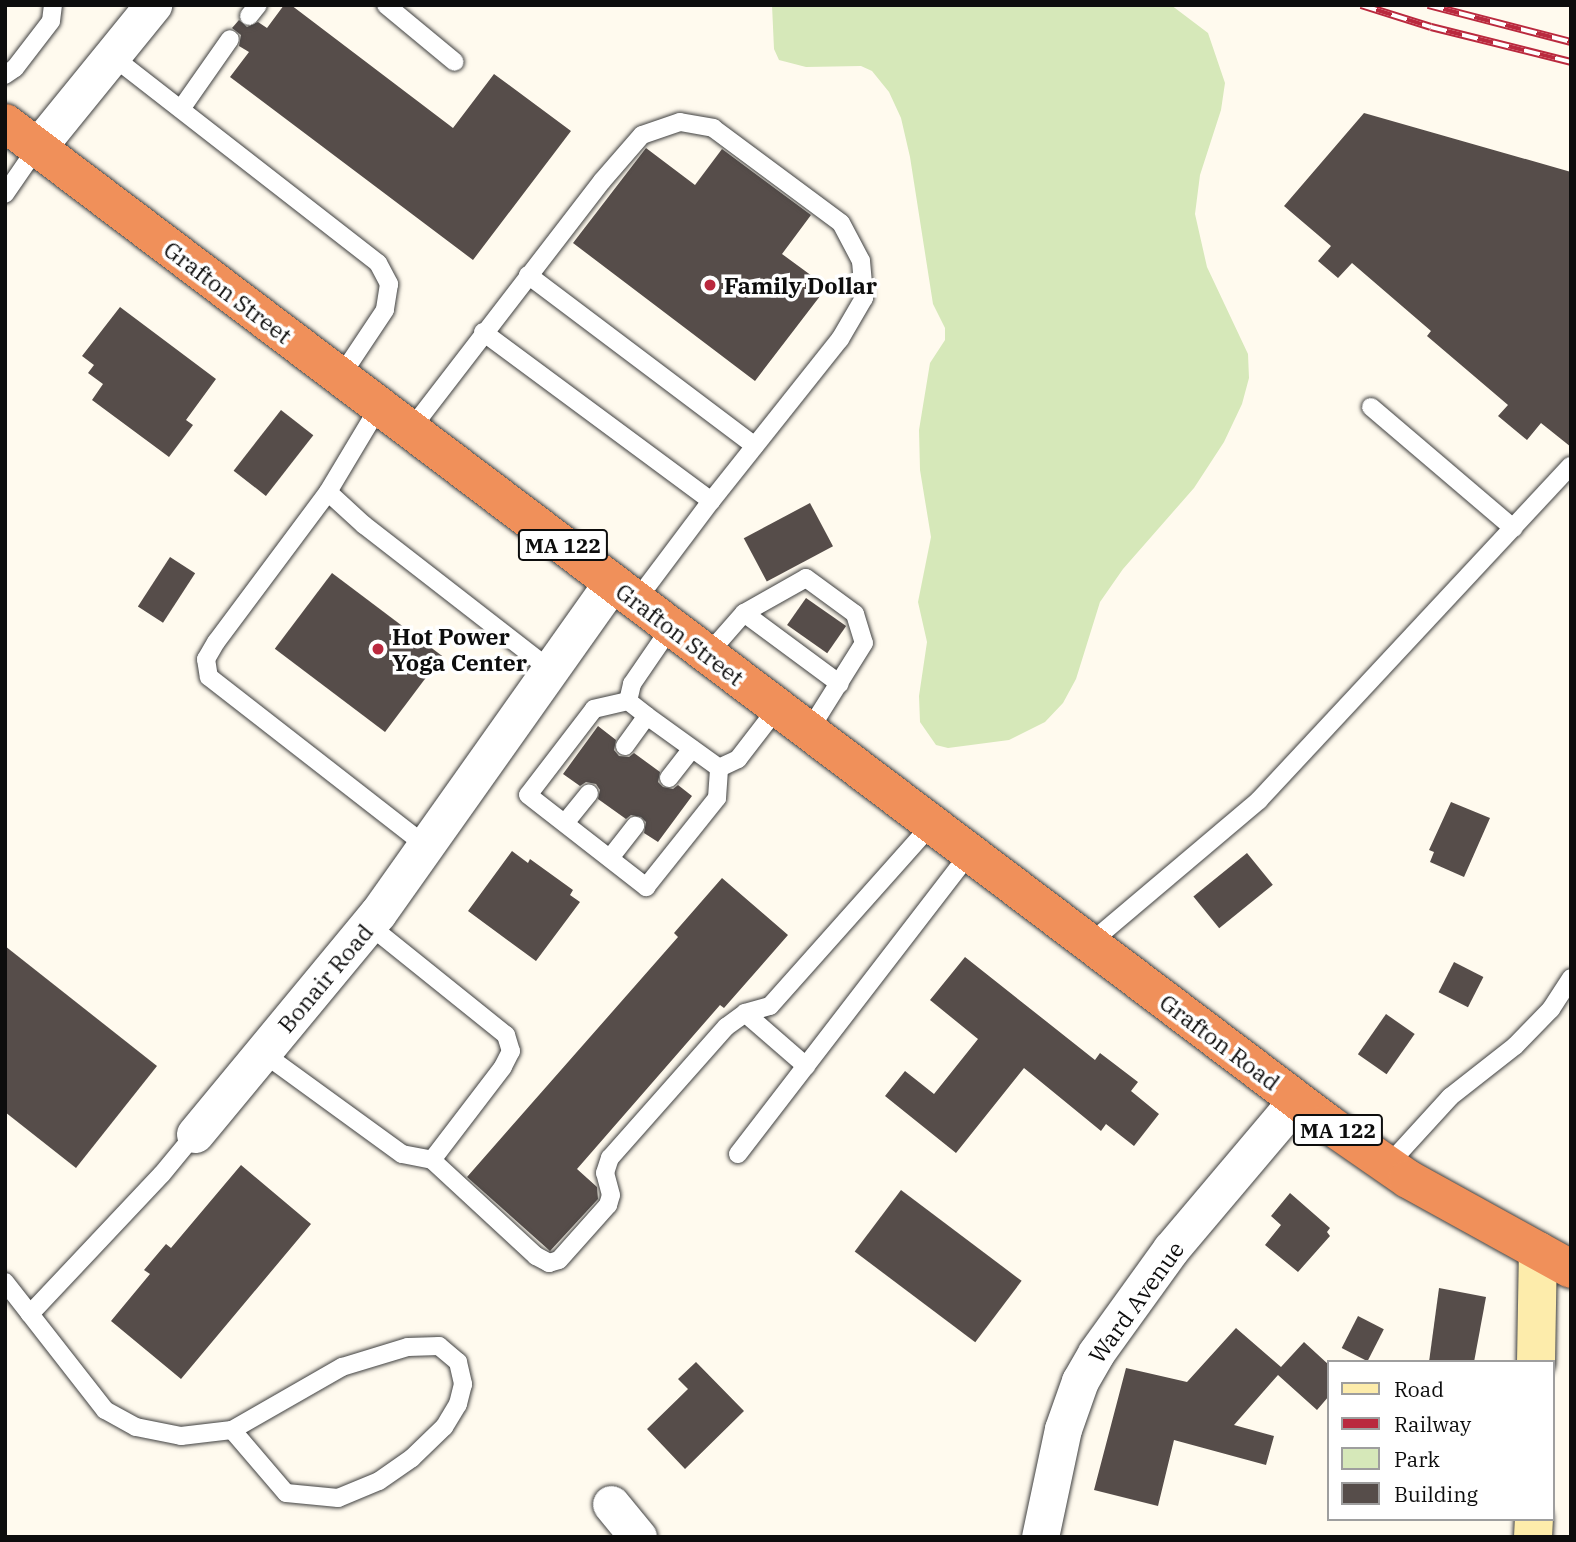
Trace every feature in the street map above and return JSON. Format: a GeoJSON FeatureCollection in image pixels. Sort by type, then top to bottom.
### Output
{"type":"FeatureCollection","features":[{"type":"Feature","properties":{"kind":"highway","name":"Grafton Street"},"geometry":{"type":"LineString","coordinates":[[5,123],[624,592],[810,729],[1121,967]]}},
{"type":"Feature","properties":{"kind":"highway","name":"Grafton Road"},"geometry":{"type":"LineString","coordinates":[[1121,967],[1388,1165],[1571,1269]]}},
{"type":"Feature","properties":{"kind":"street"},"geometry":{"type":"LineString","coordinates":[[36,149],[153,5]]}},
{"type":"Feature","properties":{"kind":"street","name":"Bonair Road"},"geometry":{"type":"LineString","coordinates":[[195,1134],[369,925],[551,670],[624,592]]}},
{"type":"Feature","properties":{"kind":"street","name":"Ward Avenue"},"geometry":{"type":"LineString","coordinates":[[1040,1537],[1063,1429],[1080,1381],[1096,1353],[1171,1249],[1297,1100]]}},
{"type":"Feature","properties":{"kind":"street"},"geometry":{"type":"LineString","coordinates":[[1536,1360],[1538,1251]]}},
{"type":"Feature","properties":{"kind":"street"},"geometry":{"type":"LineString","coordinates":[[611,1504],[638,1537]]}},
{"type":"Feature","properties":{"kind":"lane"},"geometry":{"type":"LineString","coordinates":[[5,75],[15,68],[51,21],[53,5]]}},
{"type":"Feature","properties":{"kind":"lane"},"geometry":{"type":"LineString","coordinates":[[386,5],[455,62]]}},
{"type":"Feature","properties":{"kind":"lane"},"geometry":{"type":"LineString","coordinates":[[181,110],[230,39]]}},
{"type":"Feature","properties":{"kind":"lane"},"geometry":{"type":"LineString","coordinates":[[112,56],[378,262],[389,284],[385,310],[341,376]]}},
{"type":"Feature","properties":{"kind":"lane"},"geometry":{"type":"LineString","coordinates":[[411,429],[483,332],[642,135],[680,122],[713,128],[841,223],[861,261],[864,298],[839,339],[711,501],[624,592]]}},
{"type":"Feature","properties":{"kind":"lane"},"geometry":{"type":"LineString","coordinates":[[5,194],[36,149]]}},
{"type":"Feature","properties":{"kind":"lane"},"geometry":{"type":"LineString","coordinates":[[528,275],[755,446]]}},
{"type":"Feature","properties":{"kind":"lane"},"geometry":{"type":"LineString","coordinates":[[483,332],[711,501]]}},
{"type":"Feature","properties":{"kind":"lane"},"geometry":{"type":"LineString","coordinates":[[380,405],[328,492],[206,659],[209,677],[426,846]]}},
{"type":"Feature","properties":{"kind":"lane"},"geometry":{"type":"LineString","coordinates":[[1370,407],[1513,528]]}},
{"type":"Feature","properties":{"kind":"lane"},"geometry":{"type":"LineString","coordinates":[[1090,943],[1259,800],[1571,466]]}},
{"type":"Feature","properties":{"kind":"lane"},"geometry":{"type":"LineString","coordinates":[[328,492],[364,525],[551,670]]}},
{"type":"Feature","properties":{"kind":"lane"},"geometry":{"type":"LineString","coordinates":[[708,654],[744,613],[806,578],[816,585],[855,614],[864,643],[810,729]]}},
{"type":"Feature","properties":{"kind":"lane"},"geometry":{"type":"LineString","coordinates":[[744,613],[840,684]]}},
{"type":"Feature","properties":{"kind":"lane"},"geometry":{"type":"LineString","coordinates":[[628,701],[632,684],[671,627]]}},
{"type":"Feature","properties":{"kind":"lane"},"geometry":{"type":"LineString","coordinates":[[628,701],[719,768]]}},
{"type":"Feature","properties":{"kind":"lane"},"geometry":{"type":"LineString","coordinates":[[628,701],[594,709],[528,795],[646,887],[717,798],[719,768]]}},
{"type":"Feature","properties":{"kind":"lane"},"geometry":{"type":"LineString","coordinates":[[719,768],[738,759],[778,707]]}},
{"type":"Feature","properties":{"kind":"lane"},"geometry":{"type":"LineString","coordinates":[[625,746],[647,716]]}},
{"type":"Feature","properties":{"kind":"lane"},"geometry":{"type":"LineString","coordinates":[[669,778],[692,749]]}},
{"type":"Feature","properties":{"kind":"lane"},"geometry":{"type":"LineString","coordinates":[[565,823],[589,793]]}},
{"type":"Feature","properties":{"kind":"lane"},"geometry":{"type":"LineString","coordinates":[[263,1053],[402,1154],[432,1160],[536,1256],[549,1263],[559,1260],[608,1205],[611,1195],[605,1173],[610,1158],[726,1027],[745,1013],[770,1006],[933,823]]}},
{"type":"Feature","properties":{"kind":"lane"},"geometry":{"type":"LineString","coordinates":[[610,858],[635,826]]}},
{"type":"Feature","properties":{"kind":"lane"},"geometry":{"type":"LineString","coordinates":[[738,1154],[971,851]]}},
{"type":"Feature","properties":{"kind":"lane"},"geometry":{"type":"LineString","coordinates":[[369,925],[506,1035],[511,1051],[503,1067],[432,1160]]}},
{"type":"Feature","properties":{"kind":"lane"},"geometry":{"type":"LineString","coordinates":[[1388,1165],[1450,1097],[1515,1046],[1533,1028],[1551,1009],[1571,978]]}},
{"type":"Feature","properties":{"kind":"lane"},"geometry":{"type":"LineString","coordinates":[[745,1013],[806,1066]]}},
{"type":"Feature","properties":{"kind":"lane","name":"Bonair Road"},"geometry":{"type":"LineString","coordinates":[[30,1314],[162,1174],[195,1134]]}},
{"type":"Feature","properties":{"kind":"lane"},"geometry":{"type":"LineString","coordinates":[[5,1282],[95,1400],[118,1418],[136,1427],[181,1436],[232,1430],[342,1367],[408,1347],[439,1346],[458,1362],[463,1384],[458,1404],[444,1427],[412,1458],[379,1481],[338,1498],[286,1493],[232,1430]]}},
{"type":"Feature","properties":{"kind":"green space"},"geometry":{"type":"Polygon","coordinates":[[[772,5],[1171,5],[1208,33],[1225,83],[1221,110],[1200,175],[1195,214],[1207,267],[1248,354],[1249,378],[1242,404],[1224,442],[1194,488],[1123,569],[1100,602],[1076,679],[1063,703],[1045,722],[1009,740],[948,748],[936,745],[920,722],[919,696],[927,642],[918,602],[931,537],[920,470],[919,430],[930,363],[945,340],[945,328],[933,304],[910,157],[901,118],[889,92],[872,71],[861,66],[806,67],[779,60],[774,49],[772,5]]]}},
{"type":"Feature","properties":{"kind":"building"},"geometry":{"type":"Polygon","coordinates":[[[284,5],[291,5],[453,128],[494,74],[571,131],[473,260],[230,77],[249,52],[239,46],[241,35],[232,28],[239,20],[247,27],[258,22],[267,28],[284,5]]]}},
{"type":"Feature","properties":{"kind":"building"},"geometry":{"type":"Polygon","coordinates":[[[1364,113],[1571,172],[1571,447],[1541,423],[1527,440],[1498,416],[1508,405],[1427,336],[1431,331],[1352,263],[1338,278],[1318,261],[1331,246],[1284,206],[1364,113]]]}},
{"type":"Feature","properties":{"kind":"building"},"geometry":{"type":"Polygon","coordinates":[[[646,148],[695,185],[722,149],[811,215],[782,254],[827,287],[755,381],[573,243],[646,148]]]}},
{"type":"Feature","properties":{"kind":"building"},"geometry":{"type":"Polygon","coordinates":[[[120,307],[216,379],[186,420],[193,425],[169,457],[92,400],[103,384],[88,373],[94,365],[82,356],[120,307]]]}},
{"type":"Feature","properties":{"kind":"building"},"geometry":{"type":"Polygon","coordinates":[[[281,410],[313,435],[266,496],[234,471],[281,410]]]}},
{"type":"Feature","properties":{"kind":"building"},"geometry":{"type":"Polygon","coordinates":[[[810,503],[833,546],[767,581],[744,538],[810,503]]]}},
{"type":"Feature","properties":{"kind":"building"},"geometry":{"type":"Polygon","coordinates":[[[170,557],[195,573],[163,623],[138,606],[170,557]]]}},
{"type":"Feature","properties":{"kind":"building"},"geometry":{"type":"Polygon","coordinates":[[[332,573],[442,656],[385,732],[275,649],[332,573]]]}},
{"type":"Feature","properties":{"kind":"building"},"geometry":{"type":"Polygon","coordinates":[[[806,598],[846,626],[827,653],[787,625],[806,598]]]}},
{"type":"Feature","properties":{"kind":"building"},"geometry":{"type":"Polygon","coordinates":[[[598,726],[616,740],[614,750],[619,756],[629,757],[634,753],[660,772],[658,782],[663,787],[673,789],[678,785],[692,796],[658,842],[644,833],[646,822],[641,817],[631,815],[626,819],[598,799],[600,790],[596,784],[586,782],[580,786],[563,774],[598,726]]]}},
{"type":"Feature","properties":{"kind":"building"},"geometry":{"type":"Polygon","coordinates":[[[1451,802],[1490,818],[1464,877],[1430,862],[1434,852],[1429,850],[1451,802]]]}},
{"type":"Feature","properties":{"kind":"building"},"geometry":{"type":"Polygon","coordinates":[[[512,851],[528,863],[530,859],[573,890],[570,895],[580,902],[536,961],[468,911],[512,851]]]}},
{"type":"Feature","properties":{"kind":"building"},"geometry":{"type":"Polygon","coordinates":[[[1247,853],[1273,885],[1219,928],[1193,896],[1247,853]]]}},
{"type":"Feature","properties":{"kind":"building"},"geometry":{"type":"Polygon","coordinates":[[[722,878],[788,935],[724,1008],[720,1005],[577,1169],[597,1187],[598,1199],[550,1251],[467,1177],[678,937],[674,933],[722,878]]]}},
{"type":"Feature","properties":{"kind":"building"},"geometry":{"type":"Polygon","coordinates":[[[5,946],[157,1066],[76,1168],[5,1112],[5,946]]]}},
{"type":"Feature","properties":{"kind":"building"},"geometry":{"type":"Polygon","coordinates":[[[965,957],[1095,1060],[1100,1053],[1138,1082],[1131,1091],[1159,1114],[1134,1146],[1106,1124],[1101,1131],[1024,1068],[956,1153],[885,1096],[905,1071],[934,1094],[978,1039],[930,1000],[965,957]]]}},
{"type":"Feature","properties":{"kind":"building"},"geometry":{"type":"Polygon","coordinates":[[[1454,962],[1483,977],[1468,1007],[1439,992],[1454,962]]]}},
{"type":"Feature","properties":{"kind":"building"},"geometry":{"type":"Polygon","coordinates":[[[1386,1014],[1415,1034],[1387,1074],[1358,1054],[1386,1014]]]}},
{"type":"Feature","properties":{"kind":"building"},"geometry":{"type":"Polygon","coordinates":[[[241,1165],[311,1224],[181,1379],[111,1321],[150,1274],[144,1270],[166,1244],[171,1248],[241,1165]]]}},
{"type":"Feature","properties":{"kind":"building"},"geometry":{"type":"Polygon","coordinates":[[[901,1190],[1022,1281],[975,1342],[855,1251],[901,1190]]]}},
{"type":"Feature","properties":{"kind":"building"},"geometry":{"type":"Polygon","coordinates":[[[1290,1193],[1330,1228],[1327,1232],[1330,1236],[1298,1272],[1265,1245],[1281,1225],[1271,1216],[1290,1193]]]}},
{"type":"Feature","properties":{"kind":"building"},"geometry":{"type":"Polygon","coordinates":[[[1439,1288],[1486,1297],[1474,1360],[1429,1360],[1439,1288]]]}},
{"type":"Feature","properties":{"kind":"building"},"geometry":{"type":"Polygon","coordinates":[[[1358,1316],[1384,1329],[1368,1360],[1342,1348],[1358,1316]]]}},
{"type":"Feature","properties":{"kind":"building"},"geometry":{"type":"Polygon","coordinates":[[[1236,1328],[1281,1367],[1304,1342],[1328,1364],[1328,1397],[1317,1410],[1278,1375],[1234,1425],[1274,1436],[1266,1465],[1174,1440],[1158,1506],[1094,1490],[1126,1368],[1187,1382],[1236,1328]]]}},
{"type":"Feature","properties":{"kind":"building"},"geometry":{"type":"Polygon","coordinates":[[[696,1362],[744,1411],[685,1469],[647,1429],[688,1389],[678,1379],[696,1362]]]}},
{"type":"Feature","properties":{"kind":"railway"},"geometry":{"type":"LineString","coordinates":[[1361,5],[1431,27],[1571,62]]}},
{"type":"Feature","properties":{"kind":"railway"},"geometry":{"type":"LineString","coordinates":[[1428,5],[1571,42]]}},
{"type":"Feature","properties":{"kind":"place","name":"Family Dollar"},"geometry":{"type":"Point","coordinates":[710,285]}},
{"type":"Feature","properties":{"kind":"place","name":"Hot Power Yoga Center"},"geometry":{"type":"Point","coordinates":[378,649]}}]}
